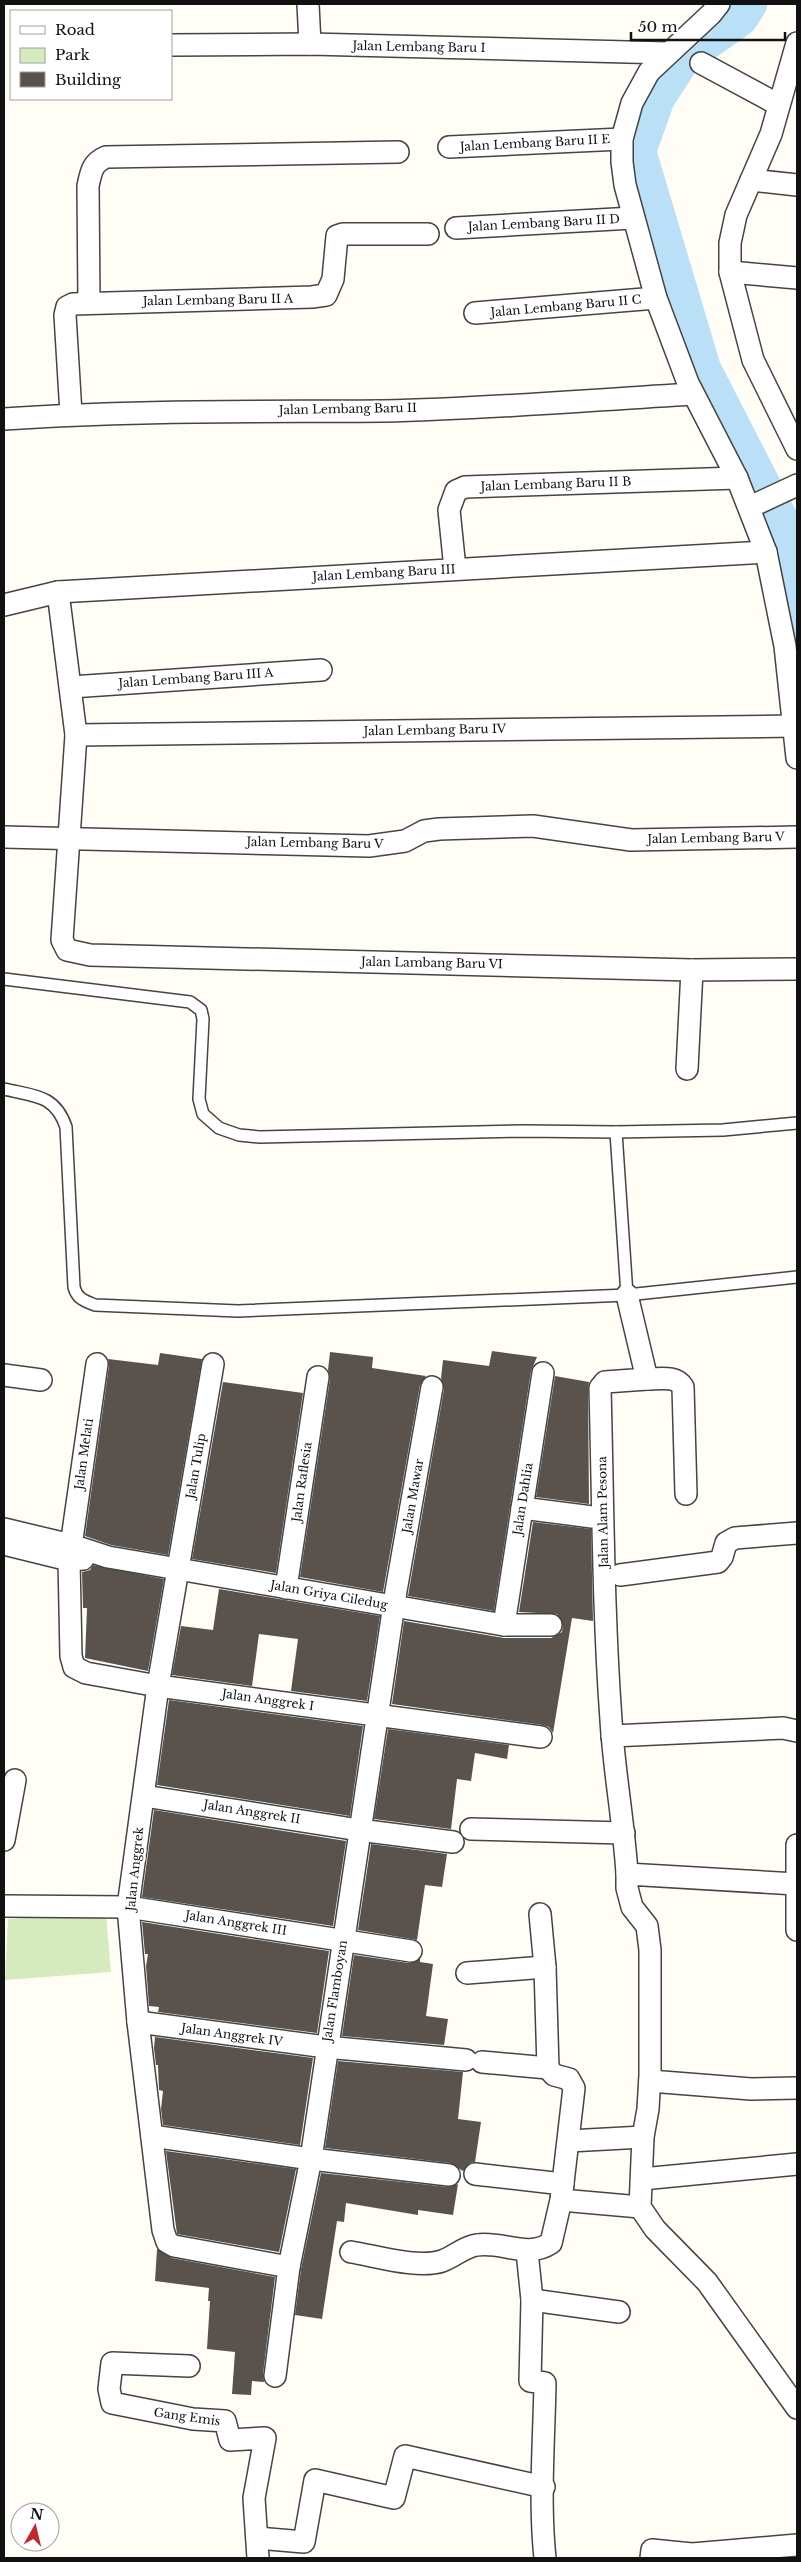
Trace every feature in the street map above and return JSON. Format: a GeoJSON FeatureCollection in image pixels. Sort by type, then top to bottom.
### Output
{"type":"FeatureCollection","features":[{"type":"Feature","properties":{"kind":"street"},"geometry":{"type":"LineString","coordinates":[[308,4],[310,44]]}},
{"type":"Feature","properties":{"kind":"street"},"geometry":{"type":"LineString","coordinates":[[719,4],[711,14],[650,72],[632,103],[622,139],[625,185],[656,298],[693,394],[737,478],[757,504],[785,646],[797,758]]}},
{"type":"Feature","properties":{"kind":"street"},"geometry":{"type":"LineString","coordinates":[[797,43],[771,134],[736,215],[730,243],[730,272],[752,360],[797,449]]}},
{"type":"Feature","properties":{"kind":"street","name":"Jalan Lembang Baru I"},"geometry":{"type":"LineString","coordinates":[[172,46],[310,44],[668,53]]}},
{"type":"Feature","properties":{"kind":"street"},"geometry":{"type":"LineString","coordinates":[[701,63],[780,105]]}},
{"type":"Feature","properties":{"kind":"street","name":"Jalan Lembang Baru II E"},"geometry":{"type":"LineString","coordinates":[[449,147],[622,139]]}},
{"type":"Feature","properties":{"kind":"street"},"geometry":{"type":"LineString","coordinates":[[89,303],[88,186],[92,168],[98,160],[106,157],[398,152]]}},
{"type":"Feature","properties":{"kind":"street"},"geometry":{"type":"LineString","coordinates":[[751,180],[797,185]]}},
{"type":"Feature","properties":{"kind":"street","name":"Jalan Lembang Baru II D"},"geometry":{"type":"LineString","coordinates":[[456,228],[633,218]]}},
{"type":"Feature","properties":{"kind":"street","name":"Jalan Lembang Baru II A"},"geometry":{"type":"LineString","coordinates":[[71,414],[65,315],[67,307],[73,304],[89,303],[312,297],[326,295],[333,279],[337,236],[344,234],[428,234]]}},
{"type":"Feature","properties":{"kind":"street"},"geometry":{"type":"LineString","coordinates":[[730,272],[797,278]]}},
{"type":"Feature","properties":{"kind":"street","name":"Jalan Lembang Baru II C"},"geometry":{"type":"LineString","coordinates":[[475,313],[656,298]]}},
{"type":"Feature","properties":{"kind":"street","name":"Jalan Lembang Baru II"},"geometry":{"type":"LineString","coordinates":[[4,420],[71,414],[225,410],[384,410],[693,394]]}},
{"type":"Feature","properties":{"kind":"street","name":"Jalan Lembang Baru II B"},"geometry":{"type":"LineString","coordinates":[[455,569],[449,510],[456,491],[464,487],[737,478]]}},
{"type":"Feature","properties":{"kind":"street"},"geometry":{"type":"LineString","coordinates":[[757,504],[797,485]]}},
{"type":"Feature","properties":{"kind":"street","name":"Jalan Lembang Baru III"},"geometry":{"type":"LineString","coordinates":[[4,605],[58,592],[766,552]]}},
{"type":"Feature","properties":{"kind":"street"},"geometry":{"type":"LineString","coordinates":[[58,592],[76,735],[69,838]]}},
{"type":"Feature","properties":{"kind":"street","name":"Jalan Lembang Baru III A"},"geometry":{"type":"LineString","coordinates":[[71,687],[321,670]]}},
{"type":"Feature","properties":{"kind":"street","name":"Jalan Lembang Baru IV"},"geometry":{"type":"LineString","coordinates":[[76,735],[795,726]]}},
{"type":"Feature","properties":{"kind":"street","name":"Jalan Lembang Baru V"},"geometry":{"type":"LineString","coordinates":[[4,837],[369,846],[405,841],[424,831],[439,829],[533,826],[632,840],[797,837]]}},
{"type":"Feature","properties":{"kind":"street","name":"Jalan Lambang Baru VI"},"geometry":{"type":"LineString","coordinates":[[69,838],[62,940],[66,950],[90,955],[692,970],[797,969]]}},
{"type":"Feature","properties":{"kind":"street"},"geometry":{"type":"LineString","coordinates":[[687,1070],[692,970]]}},
{"type":"Feature","properties":{"kind":"street"},"geometry":{"type":"LineString","coordinates":[[627,1295],[647,1379],[674,1379],[680,1382],[683,1387],[686,1494]]}},
{"type":"Feature","properties":{"kind":"street","name":"Jalan Melati"},"geometry":{"type":"LineString","coordinates":[[70,1552],[96,1364]]}},
{"type":"Feature","properties":{"kind":"street","name":"Jalan Tulip"},"geometry":{"type":"LineString","coordinates":[[179,1569],[213,1364]]}},
{"type":"Feature","properties":{"kind":"street","name":"Jalan Dahlia"},"geometry":{"type":"LineString","coordinates":[[504,1625],[543,1373]]}},
{"type":"Feature","properties":{"kind":"street"},"geometry":{"type":"LineString","coordinates":[[4,1375],[41,1380]]}},
{"type":"Feature","properties":{"kind":"street","name":"Jalan Raflesia"},"geometry":{"type":"LineString","coordinates":[[286,1588],[318,1377]]}},
{"type":"Feature","properties":{"kind":"street","name":"Jalan Alam Pesona"},"geometry":{"type":"LineString","coordinates":[[640,2207],[643,2137],[650,2081],[650,1950],[647,1926],[632,1907],[627,1888],[624,1833],[612,1736],[607,1643],[600,1388],[605,1382],[647,1379]]}},
{"type":"Feature","properties":{"kind":"street","name":"Jalan Mawar"},"geometry":{"type":"LineString","coordinates":[[394,1606],[432,1387]]}},
{"type":"Feature","properties":{"kind":"street"},"geometry":{"type":"LineString","coordinates":[[522,1508],[592,1517]]}},
{"type":"Feature","properties":{"kind":"street","name":"Jalan Griya Ciledug"},"geometry":{"type":"LineString","coordinates":[[4,1529],[70,1552]]}},
{"type":"Feature","properties":{"kind":"street"},"geometry":{"type":"LineString","coordinates":[[620,1575],[718,1562],[722,1557],[726,1543],[736,1538],[797,1534]]}},
{"type":"Feature","properties":{"kind":"street","name":"Jalan Griya Ciledug"},"geometry":{"type":"LineString","coordinates":[[4,1544],[108,1557],[504,1625],[551,1625]]}},
{"type":"Feature","properties":{"kind":"street"},"geometry":{"type":"LineString","coordinates":[[70,1552],[71,1656],[74,1667],[86,1672],[158,1686]]}},
{"type":"Feature","properties":{"kind":"street","name":"Jalan Anggrek"},"geometry":{"type":"LineString","coordinates":[[179,1569],[158,1686],[128,1907],[138,2022],[163,2230],[166,2242],[174,2246],[290,2267]]}},
{"type":"Feature","properties":{"kind":"street","name":"Jalan Flamboyan"},"geometry":{"type":"LineString","coordinates":[[275,2376],[290,2267],[311,2159],[326,2047],[394,1606]]}},
{"type":"Feature","properties":{"kind":"street","name":"Jalan Anggrek I"},"geometry":{"type":"LineString","coordinates":[[158,1686],[541,1737]]}},
{"type":"Feature","properties":{"kind":"street"},"geometry":{"type":"LineString","coordinates":[[612,1736],[783,1728],[797,1731]]}},
{"type":"Feature","properties":{"kind":"street"},"geometry":{"type":"LineString","coordinates":[[4,1840],[15,1780]]}},
{"type":"Feature","properties":{"kind":"street","name":"Jalan Anggrek II"},"geometry":{"type":"LineString","coordinates":[[144,1796],[359,1830],[453,1842]]}},
{"type":"Feature","properties":{"kind":"street"},"geometry":{"type":"LineString","coordinates":[[471,1829],[624,1833]]}},
{"type":"Feature","properties":{"kind":"street"},"geometry":{"type":"LineString","coordinates":[[797,1845],[797,1930]]}},
{"type":"Feature","properties":{"kind":"street"},"geometry":{"type":"LineString","coordinates":[[627,1874],[796,1884]]}},
{"type":"Feature","properties":{"kind":"street"},"geometry":{"type":"LineString","coordinates":[[4,1906],[128,1907]]}},
{"type":"Feature","properties":{"kind":"street","name":"Jalan Anggrek III"},"geometry":{"type":"LineString","coordinates":[[128,1907],[411,1951]]}},
{"type":"Feature","properties":{"kind":"street"},"geometry":{"type":"LineString","coordinates":[[351,2252],[407,2262],[431,2264],[442,2261],[475,2244],[535,2251],[551,2243],[562,2192],[574,2088],[569,2079],[554,2075],[548,2068],[545,1967],[540,1914]]}},
{"type":"Feature","properties":{"kind":"street"},"geometry":{"type":"LineString","coordinates":[[467,1973],[545,1967]]}},
{"type":"Feature","properties":{"kind":"street","name":"Jalan Anggrek IV"},"geometry":{"type":"LineString","coordinates":[[138,2022],[326,2047],[548,2068]]}},
{"type":"Feature","properties":{"kind":"street"},"geometry":{"type":"LineString","coordinates":[[650,2081],[751,2089],[797,2088]]}},
{"type":"Feature","properties":{"kind":"street"},"geometry":{"type":"LineString","coordinates":[[152,2136],[311,2159],[449,2175]]}},
{"type":"Feature","properties":{"kind":"street"},"geometry":{"type":"LineString","coordinates":[[569,2141],[643,2137]]}},
{"type":"Feature","properties":{"kind":"street"},"geometry":{"type":"LineString","coordinates":[[642,2179],[797,2164]]}},
{"type":"Feature","properties":{"kind":"street"},"geometry":{"type":"LineString","coordinates":[[475,2174],[640,2207],[655,2229],[707,2282],[797,2408]]}},
{"type":"Feature","properties":{"kind":"street"},"geometry":{"type":"LineString","coordinates":[[527,2250],[532,2300],[530,2381],[545,2383],[544,2487],[541,2522],[544,2558]]}},
{"type":"Feature","properties":{"kind":"street"},"geometry":{"type":"LineString","coordinates":[[532,2300],[619,2312]]}},
{"type":"Feature","properties":{"kind":"street","name":"Gang Emis"},"geometry":{"type":"LineString","coordinates":[[190,2366],[112,2363],[110,2389],[112,2403],[193,2419],[225,2421],[230,2440],[265,2438],[254,2498],[257,2548],[304,2542],[315,2480],[394,2498],[405,2456],[544,2487]]}},
{"type":"Feature","properties":{"kind":"street"},"geometry":{"type":"LineString","coordinates":[[651,2558],[652,2550],[692,2554],[797,2545]]}},
{"type":"Feature","properties":{"kind":"lane"},"geometry":{"type":"LineString","coordinates":[[4,979],[190,1002],[201,1010],[203,1019],[198,1099],[203,1114],[219,1128],[238,1135],[260,1137],[523,1131],[723,1130],[797,1122]]}},
{"type":"Feature","properties":{"kind":"lane"},"geometry":{"type":"LineString","coordinates":[[4,1089],[45,1098],[59,1110],[63,1118],[66,1127],[74,1287],[76,1294],[82,1300],[95,1305],[238,1311],[627,1295],[768,1282],[797,1277]]}},
{"type":"Feature","properties":{"kind":"lane"},"geometry":{"type":"LineString","coordinates":[[616,1132],[627,1295]]}},
{"type":"Feature","properties":{"kind":"green space"},"geometry":{"type":"Polygon","coordinates":[[[106,1914],[111,1972],[5,1980],[8,1919],[106,1914]]]}},
{"type":"Feature","properties":{"kind":"building"},"geometry":{"type":"Polygon","coordinates":[[[492,1351],[537,1357],[531,1371],[494,1611],[408,1596],[444,1389],[441,1378],[443,1360],[489,1366],[492,1351]]]}},
{"type":"Feature","properties":{"kind":"building"},"geometry":{"type":"Polygon","coordinates":[[[330,1352],[373,1357],[372,1368],[426,1376],[420,1385],[383,1592],[300,1577],[330,1379],[328,1370],[330,1352]]]}},
{"type":"Feature","properties":{"kind":"building"},"geometry":{"type":"Polygon","coordinates":[[[160,1353],[202,1359],[168,1555],[111,1545],[85,1536],[109,1366],[108,1359],[158,1365],[160,1353]]]}},
{"type":"Feature","properties":{"kind":"building"},"geometry":{"type":"Polygon","coordinates":[[[555,1376],[589,1382],[589,1504],[536,1497],[555,1376]]]}},
{"type":"Feature","properties":{"kind":"building"},"geometry":{"type":"Polygon","coordinates":[[[223,1382],[303,1393],[276,1573],[192,1559],[223,1382]]]}},
{"type":"Feature","properties":{"kind":"building"},"geometry":{"type":"Polygon","coordinates":[[[533,1522],[591,1529],[593,1621],[572,1618],[553,1733],[549,1727],[543,1725],[392,1704],[404,1621],[504,1638],[551,1638],[562,1632],[563,1625],[557,1614],[519,1612],[533,1522]]]}},
{"type":"Feature","properties":{"kind":"building"},"geometry":{"type":"Polygon","coordinates":[[[93,1565],[164,1579],[148,1671],[85,1658],[87,1608],[83,1608],[82,1572],[90,1570],[93,1565]]]}},
{"type":"Feature","properties":{"kind":"building"},"geometry":{"type":"Polygon","coordinates":[[[219,1589],[380,1616],[367,1701],[291,1691],[298,1639],[259,1634],[252,1686],[172,1675],[181,1626],[213,1630],[219,1589]]]}},
{"type":"Feature","properties":{"kind":"building"},"geometry":{"type":"Polygon","coordinates":[[[169,1700],[363,1726],[350,1816],[157,1785],[169,1700]]]}},
{"type":"Feature","properties":{"kind":"building"},"geometry":{"type":"Polygon","coordinates":[[[388,1729],[509,1745],[507,1759],[475,1753],[471,1781],[457,1779],[451,1829],[374,1819],[388,1729]]]}},
{"type":"Feature","properties":{"kind":"building"},"geometry":{"type":"Polygon","coordinates":[[[154,1810],[346,1841],[333,1926],[142,1897],[154,1810]]]}},
{"type":"Feature","properties":{"kind":"building"},"geometry":{"type":"Polygon","coordinates":[[[371,1844],[447,1854],[442,1887],[425,1885],[417,1940],[358,1930],[371,1844]]]}},
{"type":"Feature","properties":{"kind":"building"},"geometry":{"type":"Polygon","coordinates":[[[142,1922],[329,1951],[317,2033],[158,2012],[159,2007],[149,2006],[146,1966],[148,1954],[145,1954],[142,1922]]]}},
{"type":"Feature","properties":{"kind":"building"},"geometry":{"type":"Polygon","coordinates":[[[354,1955],[409,1963],[420,1959],[420,1962],[433,1964],[426,2016],[448,2019],[444,2045],[342,2036],[354,1955]]]}},
{"type":"Feature","properties":{"kind":"building"},"geometry":{"type":"Polygon","coordinates":[[[155,2037],[313,2058],[300,2145],[163,2125],[161,2109],[163,2091],[159,2090],[158,2065],[156,2065],[154,2048],[155,2037]]]}},
{"type":"Feature","properties":{"kind":"building"},"geometry":{"type":"Polygon","coordinates":[[[338,2061],[463,2072],[458,2119],[481,2122],[475,2162],[470,2163],[463,2171],[450,2163],[325,2148],[338,2061]]]}},
{"type":"Feature","properties":{"kind":"building"},"geometry":{"type":"Polygon","coordinates":[[[166,2151],[296,2169],[279,2252],[177,2234],[166,2151]]]}},
{"type":"Feature","properties":{"kind":"building"},"geometry":{"type":"Polygon","coordinates":[[[321,2173],[448,2187],[458,2184],[453,2215],[418,2210],[418,2215],[346,2203],[344,2222],[337,2221],[322,2319],[295,2315],[301,2269],[321,2173]]]}},
{"type":"Feature","properties":{"kind":"building"},"geometry":{"type":"Polygon","coordinates":[[[157,2249],[172,2258],[275,2277],[263,2374],[264,2382],[252,2381],[251,2395],[232,2394],[235,2352],[207,2349],[209,2288],[155,2281],[157,2249]]]}},
{"type":"Feature","properties":{"kind":"waterway"},"geometry":{"type":"LineString","coordinates":[[748,4],[739,18],[682,58],[656,98],[637,151],[702,369],[779,519],[797,652]]}}]}
